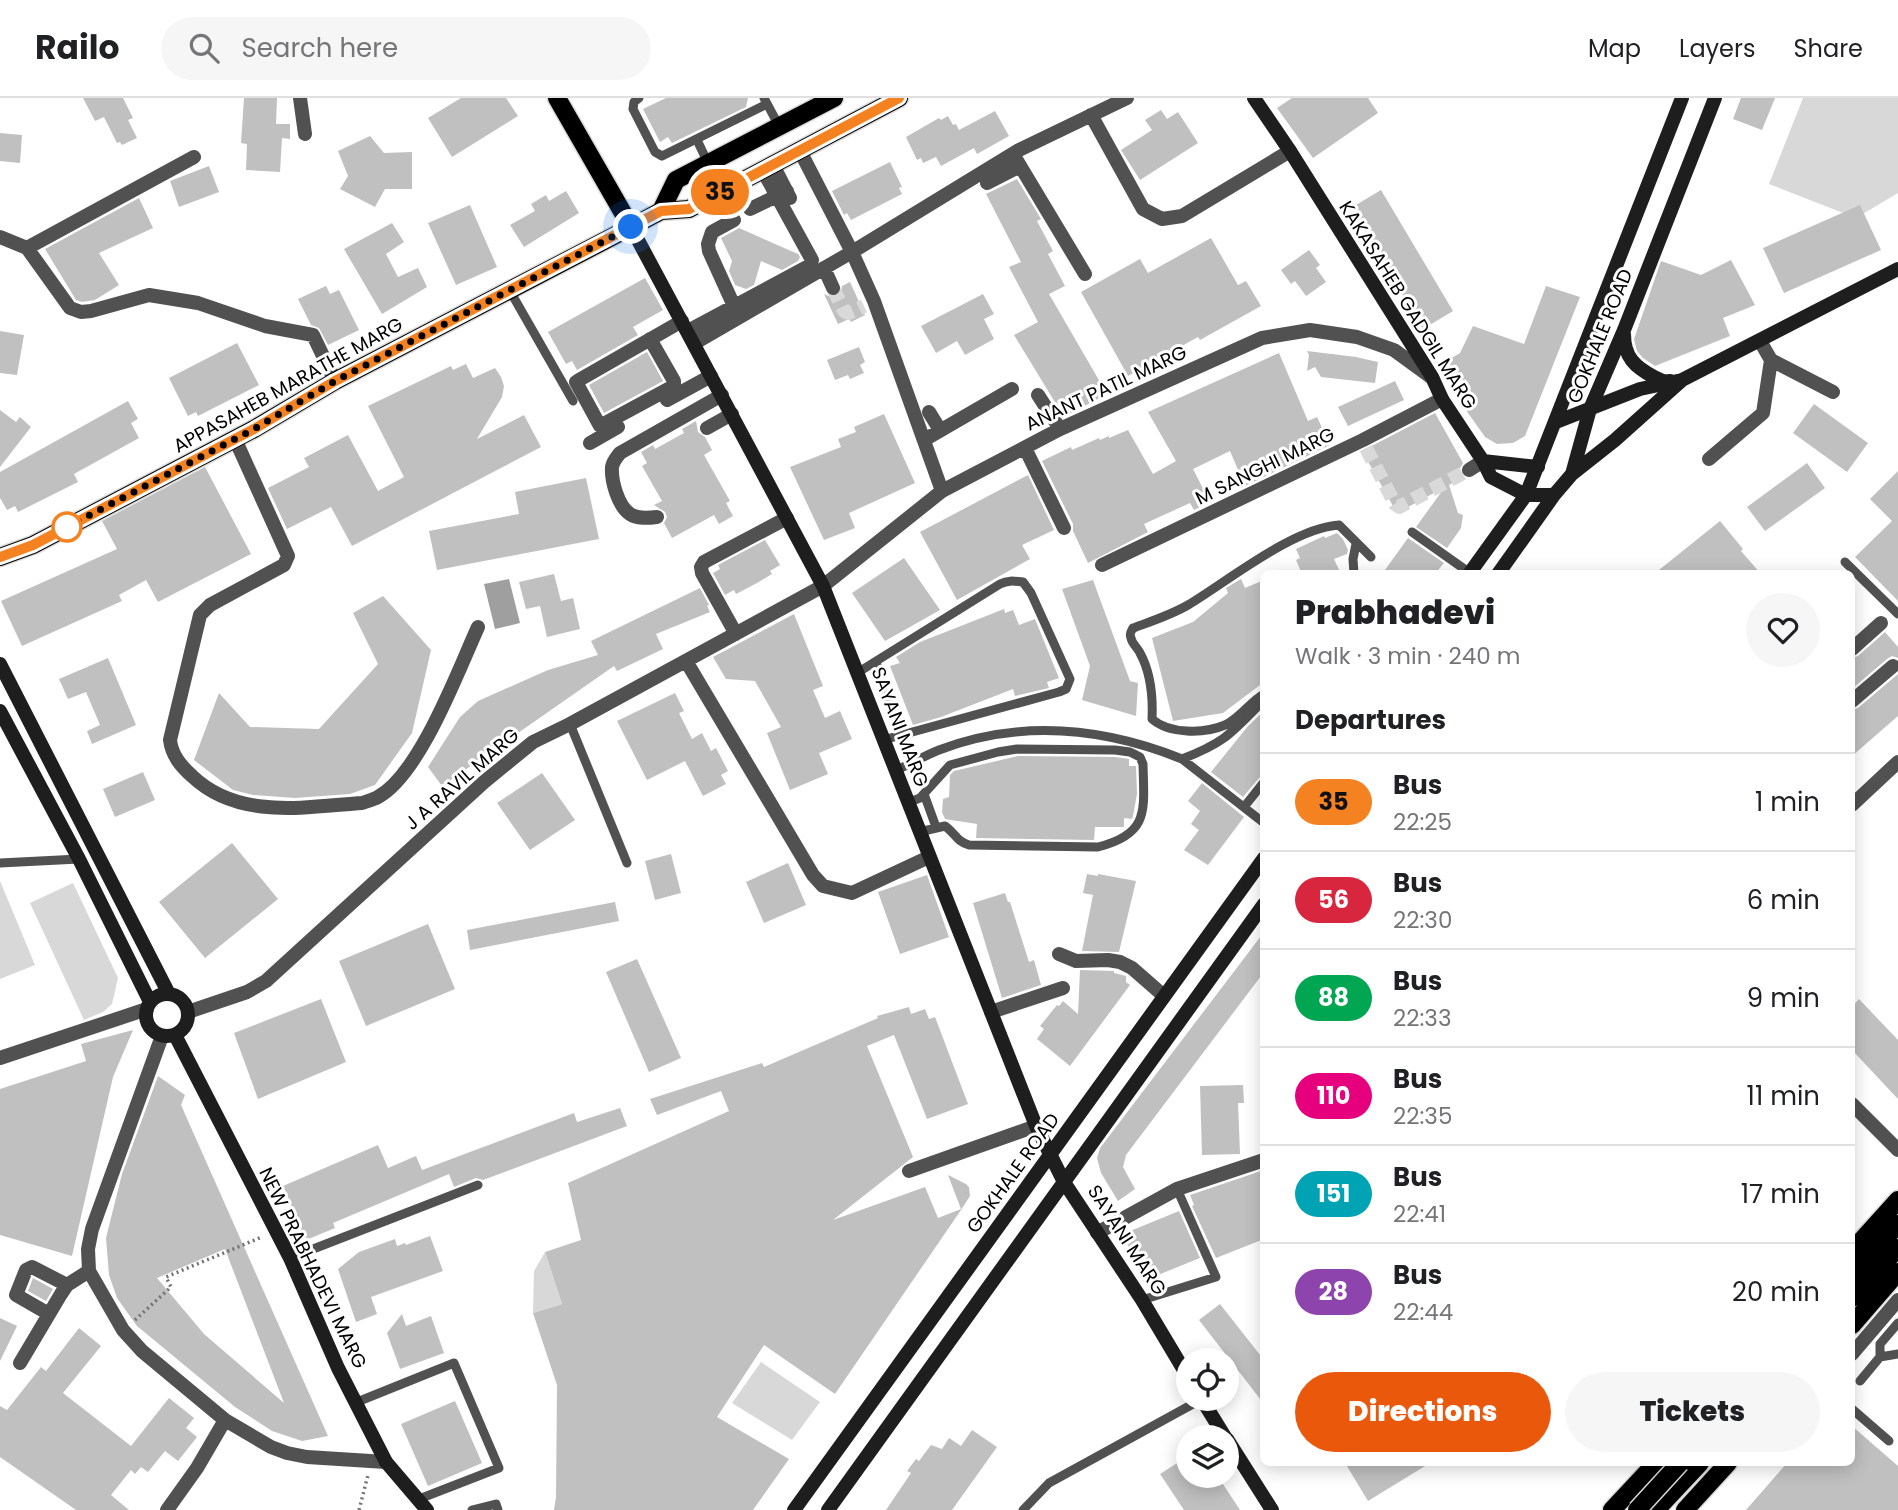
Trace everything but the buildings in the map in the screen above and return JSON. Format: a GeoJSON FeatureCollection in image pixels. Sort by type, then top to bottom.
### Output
{"type":"FeatureCollection","features":[{"type":"Feature","properties":{"kind":"main road","name":"SAYANI MARG"},"geometry":{"type":"LineString","coordinates":[[557,98],[631,227],[823,586],[1036,1126],[1064,1182],[1176,1357]]}},
{"type":"Feature","properties":{"kind":"main road"},"geometry":{"type":"LineString","coordinates":[[661,211],[676,180],[834,98]]}},
{"type":"Feature","properties":{"kind":"main road","name":"APPASAHEB MARATHE MARG"},"geometry":{"type":"LineString","coordinates":[[0,557],[33,545],[234,439],[335,381],[661,211],[689,209],[899,98]]}},
{"type":"Feature","properties":{"kind":"main road","name":"KAKASAHEB GADGIL MARG"},"geometry":{"type":"LineString","coordinates":[[1254,98],[1432,377],[1442,399],[1491,477],[1526,495],[1554,495]]}},
{"type":"Feature","properties":{"kind":"main road","name":"GOKHALE ROAD"},"geometry":{"type":"LineString","coordinates":[[1471,570],[1526,495],[1682,98]]}},
{"type":"Feature","properties":{"kind":"main road","name":"GOKHALE ROAD"},"geometry":{"type":"LineString","coordinates":[[1501,570],[1572,474],[1590,409],[1715,98]]}},
{"type":"Feature","properties":{"kind":"main road"},"geometry":{"type":"LineString","coordinates":[[1556,422],[1640,390],[1682,380],[1898,269]]}},
{"type":"Feature","properties":{"kind":"main road"},"geometry":{"type":"LineString","coordinates":[[1624,330],[1624,347],[1636,368],[1664,382],[1682,380]]}},
{"type":"Feature","properties":{"kind":"main road"},"geometry":{"type":"LineString","coordinates":[[1572,474],[1682,380]]}},
{"type":"Feature","properties":{"kind":"main road"},"geometry":{"type":"LineString","coordinates":[[1483,461],[1538,467]]}},
{"type":"Feature","properties":{"kind":"main road"},"geometry":{"type":"LineString","coordinates":[[0,664],[169,994]]}},
{"type":"Feature","properties":{"kind":"main road","name":"NEW PRABHADEVI MARG"},"geometry":{"type":"LineString","coordinates":[[0,711],[79,859],[148,1006],[147,1022],[155,1033],[169,1035],[290,1258],[338,1368],[386,1462],[423,1505]]}},
{"type":"Feature","properties":{"kind":"main road","name":"GOKHALE ROAD"},"geometry":{"type":"LineString","coordinates":[[794,1510],[1260,864]]}},
{"type":"Feature","properties":{"kind":"main road"},"geometry":{"type":"LineString","coordinates":[[828,1510],[1260,910]]}},
{"type":"Feature","properties":{"kind":"main road"},"geometry":{"type":"LineString","coordinates":[[148,1006],[161,995],[169,994],[181,1000],[188,1012],[186,1025],[169,1035]]}},
{"type":"Feature","properties":{"kind":"main road"},"geometry":{"type":"LineString","coordinates":[[1855,1248],[1898,1200]]}},
{"type":"Feature","properties":{"kind":"main road"},"geometry":{"type":"LineString","coordinates":[[1855,1272],[1898,1224]]}},
{"type":"Feature","properties":{"kind":"main road"},"geometry":{"type":"LineString","coordinates":[[1855,1295],[1898,1248]]}},
{"type":"Feature","properties":{"kind":"main road"},"geometry":{"type":"LineString","coordinates":[[1855,1322],[1898,1272]]}},
{"type":"Feature","properties":{"kind":"main road"},"geometry":{"type":"LineString","coordinates":[[1239,1458],[1272,1510]]}},
{"type":"Feature","properties":{"kind":"main road"},"geometry":{"type":"LineString","coordinates":[[1632,1502],[1655,1466]]}},
{"type":"Feature","properties":{"kind":"main road"},"geometry":{"type":"LineString","coordinates":[[1612,1510],[1632,1502],[1676,1466]]}},
{"type":"Feature","properties":{"kind":"main road"},"geometry":{"type":"LineString","coordinates":[[1657,1510],[1697,1466]]}},
{"type":"Feature","properties":{"kind":"main road"},"geometry":{"type":"LineString","coordinates":[[1685,1510],[1725,1466]]}},
{"type":"Feature","properties":{"kind":"main road"},"geometry":{"type":"LineString","coordinates":[[1632,1502],[1646,1510]]}},
{"type":"Feature","properties":{"kind":"street"},"geometry":{"type":"LineString","coordinates":[[300,98],[305,134]]}},
{"type":"Feature","properties":{"kind":"street"},"geometry":{"type":"LineString","coordinates":[[650,339],[674,381],[674,386],[603,426],[598,425],[576,382],[650,339],[688,332],[824,268],[986,180],[1091,116],[1127,98]]}},
{"type":"Feature","properties":{"kind":"street"},"geometry":{"type":"LineString","coordinates":[[1091,116],[1143,209],[1162,219],[1182,216],[1290,151]]}},
{"type":"Feature","properties":{"kind":"street"},"geometry":{"type":"LineString","coordinates":[[799,149],[852,252],[869,304],[942,491]]}},
{"type":"Feature","properties":{"kind":"street"},"geometry":{"type":"LineString","coordinates":[[27,248],[194,158]]}},
{"type":"Feature","properties":{"kind":"street"},"geometry":{"type":"LineString","coordinates":[[1016,160],[1085,274]]}},
{"type":"Feature","properties":{"kind":"street"},"geometry":{"type":"LineString","coordinates":[[688,332],[809,266],[811,260],[784,195],[767,166]]}},
{"type":"Feature","properties":{"kind":"street"},"geometry":{"type":"LineString","coordinates":[[750,209],[784,195]]}},
{"type":"Feature","properties":{"kind":"street"},"geometry":{"type":"LineString","coordinates":[[734,220],[712,233],[708,244],[734,306]]}},
{"type":"Feature","properties":{"kind":"street"},"geometry":{"type":"LineString","coordinates":[[0,237],[27,248],[70,308],[82,312],[91,311],[149,295],[198,303],[265,326],[313,335],[335,381]]}},
{"type":"Feature","properties":{"kind":"street"},"geometry":{"type":"LineString","coordinates":[[824,268],[833,288]]}},
{"type":"Feature","properties":{"kind":"street","name":"ANANT PATIL MARG"},"geometry":{"type":"LineString","coordinates":[[823,586],[942,491],[1060,429],[1262,338],[1310,330],[1357,337],[1394,351],[1432,377]]}},
{"type":"Feature","properties":{"kind":"street"},"geometry":{"type":"LineString","coordinates":[[1760,341],[1771,360],[1833,392]]}},
{"type":"Feature","properties":{"kind":"street"},"geometry":{"type":"LineString","coordinates":[[1709,459],[1762,416],[1771,360]]}},
{"type":"Feature","properties":{"kind":"street"},"geometry":{"type":"LineString","coordinates":[[590,443],[711,376]]}},
{"type":"Feature","properties":{"kind":"street"},"geometry":{"type":"LineString","coordinates":[[924,440],[1012,388]]}},
{"type":"Feature","properties":{"kind":"street"},"geometry":{"type":"LineString","coordinates":[[657,517],[630,515],[621,505],[613,477],[615,459],[620,453],[722,396]]}},
{"type":"Feature","properties":{"kind":"street"},"geometry":{"type":"LineString","coordinates":[[1038,396],[1060,429]]}},
{"type":"Feature","properties":{"kind":"street","name":"M SANGHI MARG"},"geometry":{"type":"LineString","coordinates":[[1102,565],[1364,444],[1442,399]]}},
{"type":"Feature","properties":{"kind":"street"},"geometry":{"type":"LineString","coordinates":[[929,412],[940,430]]}},
{"type":"Feature","properties":{"kind":"street"},"geometry":{"type":"LineString","coordinates":[[707,428],[732,414]]}},
{"type":"Feature","properties":{"kind":"street"},"geometry":{"type":"LineString","coordinates":[[234,439],[288,556],[284,565],[210,605],[200,615],[170,740],[176,759],[204,788],[230,801],[260,807],[362,803],[378,797],[414,758],[434,726],[478,627]]}},
{"type":"Feature","properties":{"kind":"street"},"geometry":{"type":"LineString","coordinates":[[1025,448],[1064,528]]}},
{"type":"Feature","properties":{"kind":"street"},"geometry":{"type":"LineString","coordinates":[[1469,470],[1483,461]]}},
{"type":"Feature","properties":{"kind":"street"},"geometry":{"type":"LineString","coordinates":[[736,634],[701,567],[705,562],[787,518]]}},
{"type":"Feature","properties":{"kind":"street","name":"J A RAVIL MARG"},"geometry":{"type":"LineString","coordinates":[[188,1012],[247,992],[266,981],[484,782],[533,742],[823,586]]}},
{"type":"Feature","properties":{"kind":"street"},"geometry":{"type":"LineString","coordinates":[[1855,646],[1881,623]]}},
{"type":"Feature","properties":{"kind":"street"},"geometry":{"type":"LineString","coordinates":[[686,662],[813,876],[823,886],[852,894],[929,857]]}},
{"type":"Feature","properties":{"kind":"street"},"geometry":{"type":"LineString","coordinates":[[1855,698],[1893,666]]}},
{"type":"Feature","properties":{"kind":"street"},"geometry":{"type":"LineString","coordinates":[[1855,802],[1898,762]]}},
{"type":"Feature","properties":{"kind":"street"},"geometry":{"type":"LineString","coordinates":[[1059,954],[1076,961],[1121,962],[1132,968],[1164,996]]}},
{"type":"Feature","properties":{"kind":"street"},"geometry":{"type":"LineString","coordinates":[[990,1012],[1063,988]]}},
{"type":"Feature","properties":{"kind":"street"},"geometry":{"type":"LineString","coordinates":[[0,1058],[148,1006]]}},
{"type":"Feature","properties":{"kind":"street"},"geometry":{"type":"LineString","coordinates":[[169,1035],[92,1229],[88,1249],[89,1271],[123,1330],[142,1351],[225,1420],[271,1447],[287,1453],[386,1462]]}},
{"type":"Feature","properties":{"kind":"street"},"geometry":{"type":"LineString","coordinates":[[1855,1107],[1898,1150]]}},
{"type":"Feature","properties":{"kind":"street"},"geometry":{"type":"LineString","coordinates":[[909,1171],[1036,1126]]}},
{"type":"Feature","properties":{"kind":"street"},"geometry":{"type":"LineString","coordinates":[[1097,1233],[1177,1189],[1260,1161]]}},
{"type":"Feature","properties":{"kind":"street"},"geometry":{"type":"LineString","coordinates":[[49,1314],[16,1295],[26,1270],[32,1267],[68,1285]]}},
{"type":"Feature","properties":{"kind":"street"},"geometry":{"type":"LineString","coordinates":[[20,1363],[68,1285],[89,1271]]}},
{"type":"Feature","properties":{"kind":"street"},"geometry":{"type":"LineString","coordinates":[[1855,1350],[1898,1300]]}},
{"type":"Feature","properties":{"kind":"street"},"geometry":{"type":"LineString","coordinates":[[167,1510],[197,1468],[225,1420]]}},
{"type":"Feature","properties":{"kind":"lane"},"geometry":{"type":"LineString","coordinates":[[639,98],[632,109],[657,155],[667,155],[765,101],[779,126]]}},
{"type":"Feature","properties":{"kind":"lane"},"geometry":{"type":"LineString","coordinates":[[697,140],[708,163]]}},
{"type":"Feature","properties":{"kind":"lane"},"geometry":{"type":"LineString","coordinates":[[510,291],[573,401]]}},
{"type":"Feature","properties":{"kind":"lane"},"geometry":{"type":"LineString","coordinates":[[1260,697],[1226,725],[1195,730],[1170,730],[1160,726],[1152,719],[1153,697],[1149,675],[1130,633],[1133,628],[1167,616],[1189,604],[1231,575],[1320,528],[1339,526],[1371,557]]}},
{"type":"Feature","properties":{"kind":"lane"},"geometry":{"type":"LineString","coordinates":[[1412,532],[1465,570]]}},
{"type":"Feature","properties":{"kind":"lane"},"geometry":{"type":"LineString","coordinates":[[1354,570],[1356,544]]}},
{"type":"Feature","properties":{"kind":"lane"},"geometry":{"type":"LineString","coordinates":[[1845,562],[1853,570]]}},
{"type":"Feature","properties":{"kind":"lane"},"geometry":{"type":"LineString","coordinates":[[1855,572],[1898,614]]}},
{"type":"Feature","properties":{"kind":"lane"},"geometry":{"type":"LineString","coordinates":[[857,673],[1000,584],[1015,581],[1023,582],[1031,593],[1070,680],[1066,689],[1059,692],[883,740]]}},
{"type":"Feature","properties":{"kind":"lane"},"geometry":{"type":"LineString","coordinates":[[876,662],[901,735]]}},
{"type":"Feature","properties":{"kind":"lane"},"geometry":{"type":"LineString","coordinates":[[1182,759],[1211,748],[1228,737],[1260,705]]}},
{"type":"Feature","properties":{"kind":"lane"},"geometry":{"type":"LineString","coordinates":[[570,724],[627,863]]}},
{"type":"Feature","properties":{"kind":"lane"},"geometry":{"type":"LineString","coordinates":[[895,771],[938,751],[980,739],[1056,729],[1107,735],[1153,747],[1182,759],[1260,820]]}},
{"type":"Feature","properties":{"kind":"lane"},"geometry":{"type":"LineString","coordinates":[[907,803],[924,794],[950,765],[1012,749],[1115,750],[1130,752],[1140,757],[1143,764],[1143,815],[1130,835],[1113,843],[1098,847],[969,845],[956,839],[945,826],[919,832]]}},
{"type":"Feature","properties":{"kind":"lane"},"geometry":{"type":"LineString","coordinates":[[1244,807],[1260,787]]}},
{"type":"Feature","properties":{"kind":"lane"},"geometry":{"type":"LineString","coordinates":[[924,794],[936,827]]}},
{"type":"Feature","properties":{"kind":"lane"},"geometry":{"type":"LineString","coordinates":[[0,863],[79,859]]}},
{"type":"Feature","properties":{"kind":"lane"},"geometry":{"type":"LineString","coordinates":[[290,1258],[478,1185]]}},
{"type":"Feature","properties":{"kind":"lane"},"geometry":{"type":"LineString","coordinates":[[1142,1300],[1216,1278],[1177,1189]]}},
{"type":"Feature","properties":{"kind":"lane"},"geometry":{"type":"LineString","coordinates":[[1860,1381],[1880,1357],[1880,1344],[1898,1323]]}},
{"type":"Feature","properties":{"kind":"lane"},"geometry":{"type":"LineString","coordinates":[[1880,1357],[1898,1354]]}},
{"type":"Feature","properties":{"kind":"lane"},"geometry":{"type":"LineString","coordinates":[[357,1402],[454,1363],[499,1468],[423,1505]]}},
{"type":"Feature","properties":{"kind":"lane"},"geometry":{"type":"LineString","coordinates":[[1023,1510],[1049,1483],[1179,1411]]}},
{"type":"Feature","properties":{"kind":"lane"},"geometry":{"type":"LineString","coordinates":[[1855,1412],[1889,1441]]}},
{"type":"Feature","properties":{"kind":"lane"},"geometry":{"type":"LineString","coordinates":[[472,1510],[496,1504],[498,1510]]}},
{"type":"Feature","properties":{"kind":"path"},"geometry":{"type":"LineString","coordinates":[[123,1330],[171,1287],[166,1277],[276,1231]]}},
{"type":"Feature","properties":{"kind":"path"},"geometry":{"type":"LineString","coordinates":[[359,1510],[369,1462]]}},
{"type":"Feature","properties":{"kind":"shaded area"},"geometry":{"type":"Polygon","coordinates":[[[1803,98],[1898,98],[1898,193],[1856,218],[1769,184],[1803,98]]]}},
{"type":"Feature","properties":{"kind":"shaded area"},"geometry":{"type":"Polygon","coordinates":[[[509,579],[520,623],[495,629],[484,584],[509,579]]]}},
{"type":"Feature","properties":{"kind":"shaded area"},"geometry":{"type":"Polygon","coordinates":[[[0,881],[35,965],[0,979],[0,881]]]}},
{"type":"Feature","properties":{"kind":"shaded area"},"geometry":{"type":"Polygon","coordinates":[[[73,883],[118,978],[112,1004],[103,1012],[84,1020],[30,903],[73,883]]]}},
{"type":"Feature","properties":{"kind":"shaded area"},"geometry":{"type":"Polygon","coordinates":[[[545,1252],[562,1304],[533,1313],[534,1271],[545,1252]]]}},
{"type":"Feature","properties":{"kind":"shaded area"},"geometry":{"type":"Polygon","coordinates":[[[761,1362],[820,1402],[792,1440],[732,1403],[761,1362]]]}},
{"type":"Feature","properties":{"kind":"tunnel"},"geometry":{"type":"LineString","coordinates":[[833,288],[844,311],[849,313],[864,306]]}},
{"type":"Feature","properties":{"kind":"tunnel"},"geometry":{"type":"LineString","coordinates":[[1366,448],[1399,507],[1469,470]]}},
{"type":"Feature","properties":{"kind":"bus line","name":"35"},"geometry":{"type":"LineString","coordinates":[[0,557],[33,545],[254,429],[335,381],[661,211],[689,209],[899,98]]}},
{"type":"Feature","properties":{"kind":"route"},"geometry":{"type":"LineString","coordinates":[[67,527],[254,429],[335,381],[631,227]]}}]}
